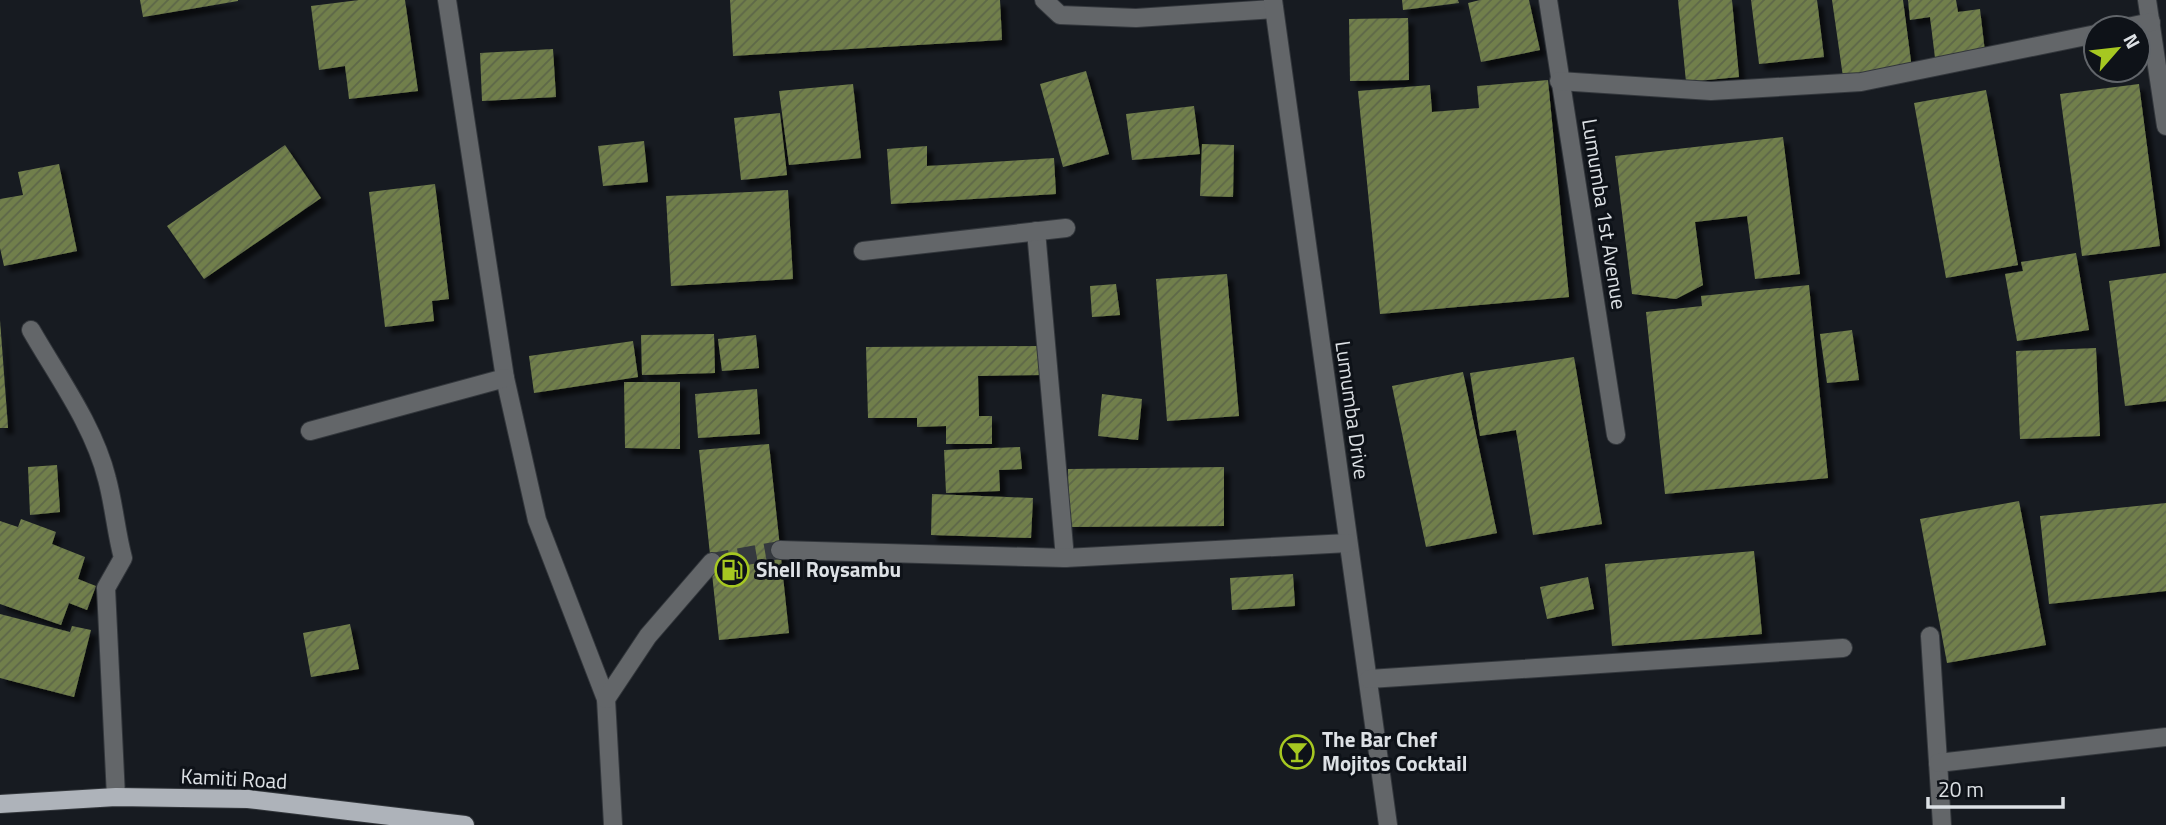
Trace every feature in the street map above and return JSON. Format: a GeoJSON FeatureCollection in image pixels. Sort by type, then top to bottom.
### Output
{"type":"FeatureCollection","features":[{"type":"Feature","properties":{"kind":"main road","name":"Kamiti Road"},"geometry":{"type":"LineString","coordinates":[[0,804],[116,797],[248,799],[465,825]]}},
{"type":"Feature","properties":{"kind":"street"},"geometry":{"type":"LineString","coordinates":[[447,0],[505,378],[537,520],[606,699],[613,825]]}},
{"type":"Feature","properties":{"kind":"street"},"geometry":{"type":"LineString","coordinates":[[1044,0],[1060,15],[1136,18],[1274,5]]}},
{"type":"Feature","properties":{"kind":"street","name":"Lumumba 1st Avenue"},"geometry":{"type":"LineString","coordinates":[[1548,0],[1616,435]]}},
{"type":"Feature","properties":{"kind":"street","name":"Lumumba Drive"},"geometry":{"type":"LineString","coordinates":[[1274,5],[1388,825]]}},
{"type":"Feature","properties":{"kind":"street"},"geometry":{"type":"LineString","coordinates":[[2152,29],[2166,126]]}},
{"type":"Feature","properties":{"kind":"street"},"geometry":{"type":"LineString","coordinates":[[1559,81],[1711,91],[1861,82],[2082,37]]}},
{"type":"Feature","properties":{"kind":"street"},"geometry":{"type":"LineString","coordinates":[[863,251],[1066,228]]}},
{"type":"Feature","properties":{"kind":"street"},"geometry":{"type":"LineString","coordinates":[[1036,231],[1065,558]]}},
{"type":"Feature","properties":{"kind":"street"},"geometry":{"type":"LineString","coordinates":[[31,330],[85,423],[107,478],[114,524],[123,558],[106,588],[116,797]]}},
{"type":"Feature","properties":{"kind":"street"},"geometry":{"type":"LineString","coordinates":[[310,431],[505,378]]}},
{"type":"Feature","properties":{"kind":"street"},"geometry":{"type":"LineString","coordinates":[[780,550],[1065,558],[1348,543]]}},
{"type":"Feature","properties":{"kind":"street"},"geometry":{"type":"LineString","coordinates":[[606,699],[648,636],[712,562]]}},
{"type":"Feature","properties":{"kind":"street"},"geometry":{"type":"LineString","coordinates":[[1930,636],[1942,825]]}},
{"type":"Feature","properties":{"kind":"street"},"geometry":{"type":"LineString","coordinates":[[1369,679],[1843,648]]}},
{"type":"Feature","properties":{"kind":"street"},"geometry":{"type":"LineString","coordinates":[[1938,764],[2166,737]]}},
{"type":"Feature","properties":{"kind":"building"},"geometry":{"type":"Polygon","coordinates":[[[140,0],[238,0],[238,1],[143,17],[140,0]]]}},
{"type":"Feature","properties":{"kind":"building"},"geometry":{"type":"Polygon","coordinates":[[[359,0],[405,0],[418,91],[349,99],[345,66],[319,70],[311,6],[359,0]]]}},
{"type":"Feature","properties":{"kind":"building"},"geometry":{"type":"Polygon","coordinates":[[[730,0],[1000,0],[1002,40],[733,56],[730,0]]]}},
{"type":"Feature","properties":{"kind":"building"},"geometry":{"type":"Polygon","coordinates":[[[1402,0],[1458,0],[1459,3],[1403,10],[1402,0]]]}},
{"type":"Feature","properties":{"kind":"building"},"geometry":{"type":"Polygon","coordinates":[[[1480,0],[1529,0],[1540,50],[1481,62],[1468,3],[1480,0]]]}},
{"type":"Feature","properties":{"kind":"building"},"geometry":{"type":"Polygon","coordinates":[[[1678,0],[1732,0],[1739,77],[1686,82],[1678,0]]]}},
{"type":"Feature","properties":{"kind":"building"},"geometry":{"type":"Polygon","coordinates":[[[1751,0],[1817,0],[1824,57],[1759,64],[1751,0]]]}},
{"type":"Feature","properties":{"kind":"building"},"geometry":{"type":"Polygon","coordinates":[[[1832,0],[1903,0],[1912,69],[1843,77],[1832,0]]]}},
{"type":"Feature","properties":{"kind":"building"},"geometry":{"type":"Polygon","coordinates":[[[1908,0],[1956,0],[1958,12],[1980,9],[1985,52],[1935,58],[1930,17],[1910,20],[1908,0]]]}},
{"type":"Feature","properties":{"kind":"building"},"geometry":{"type":"Polygon","coordinates":[[[1408,18],[1409,80],[1350,81],[1349,19],[1408,18]]]}},
{"type":"Feature","properties":{"kind":"building"},"geometry":{"type":"Polygon","coordinates":[[[553,49],[556,97],[482,101],[480,53],[553,49]]]}},
{"type":"Feature","properties":{"kind":"building"},"geometry":{"type":"Polygon","coordinates":[[[1086,71],[1109,154],[1063,167],[1040,84],[1086,71]]]}},
{"type":"Feature","properties":{"kind":"building"},"geometry":{"type":"Polygon","coordinates":[[[1548,80],[1569,297],[1380,314],[1358,91],[1430,85],[1432,112],[1479,108],[1477,86],[1548,80]]]}},
{"type":"Feature","properties":{"kind":"building"},"geometry":{"type":"Polygon","coordinates":[[[853,84],[861,158],[789,165],[779,91],[853,84]]]}},
{"type":"Feature","properties":{"kind":"building"},"geometry":{"type":"Polygon","coordinates":[[[2139,84],[2160,246],[2082,256],[2060,94],[2139,84]]]}},
{"type":"Feature","properties":{"kind":"building"},"geometry":{"type":"Polygon","coordinates":[[[1986,90],[2018,265],[1946,278],[1914,103],[1986,90]]]}},
{"type":"Feature","properties":{"kind":"building"},"geometry":{"type":"Polygon","coordinates":[[[1194,106],[1200,154],[1132,160],[1126,114],[1194,106]]]}},
{"type":"Feature","properties":{"kind":"building"},"geometry":{"type":"Polygon","coordinates":[[[780,113],[787,175],[741,180],[734,118],[780,113]]]}},
{"type":"Feature","properties":{"kind":"building"},"geometry":{"type":"Polygon","coordinates":[[[1783,137],[1800,274],[1755,279],[1747,216],[1695,222],[1703,285],[1676,299],[1632,294],[1615,156],[1783,137]]]}},
{"type":"Feature","properties":{"kind":"building"},"geometry":{"type":"Polygon","coordinates":[[[644,141],[648,182],[603,186],[598,146],[644,141]]]}},
{"type":"Feature","properties":{"kind":"building"},"geometry":{"type":"Polygon","coordinates":[[[1202,144],[1234,145],[1233,197],[1200,196],[1202,144]]]}},
{"type":"Feature","properties":{"kind":"building"},"geometry":{"type":"Polygon","coordinates":[[[285,145],[321,198],[204,279],[167,226],[285,145]]]}},
{"type":"Feature","properties":{"kind":"building"},"geometry":{"type":"Polygon","coordinates":[[[927,146],[927,166],[1054,158],[1056,194],[891,204],[887,149],[927,146]]]}},
{"type":"Feature","properties":{"kind":"building"},"geometry":{"type":"Polygon","coordinates":[[[59,164],[77,251],[4,266],[0,248],[0,199],[23,195],[18,172],[59,164]]]}},
{"type":"Feature","properties":{"kind":"building"},"geometry":{"type":"Polygon","coordinates":[[[435,184],[449,299],[432,301],[434,321],[385,327],[369,192],[435,184]]]}},
{"type":"Feature","properties":{"kind":"building"},"geometry":{"type":"Polygon","coordinates":[[[788,190],[793,279],[671,286],[666,196],[788,190]]]}},
{"type":"Feature","properties":{"kind":"building"},"geometry":{"type":"Polygon","coordinates":[[[2076,253],[2089,330],[2017,341],[2005,274],[2023,271],[2021,262],[2076,253]]]}},
{"type":"Feature","properties":{"kind":"building"},"geometry":{"type":"Polygon","coordinates":[[[2166,273],[2166,401],[2125,406],[2109,281],[2166,273]]]}},
{"type":"Feature","properties":{"kind":"building"},"geometry":{"type":"Polygon","coordinates":[[[1227,274],[1239,416],[1167,421],[1156,279],[1227,274]]]}},
{"type":"Feature","properties":{"kind":"building"},"geometry":{"type":"Polygon","coordinates":[[[1116,284],[1120,315],[1092,317],[1090,286],[1116,284]]]}},
{"type":"Feature","properties":{"kind":"building"},"geometry":{"type":"Polygon","coordinates":[[[1809,285],[1828,478],[1665,494],[1646,312],[1702,306],[1701,296],[1809,285]]]}},
{"type":"Feature","properties":{"kind":"building"},"geometry":{"type":"Polygon","coordinates":[[[0,320],[8,428],[0,428],[0,320]]]}},
{"type":"Feature","properties":{"kind":"building"},"geometry":{"type":"Polygon","coordinates":[[[1852,330],[1859,380],[1827,383],[1820,334],[1852,330]]]}},
{"type":"Feature","properties":{"kind":"building"},"geometry":{"type":"Polygon","coordinates":[[[714,334],[715,373],[642,375],[641,335],[714,334]]]}},
{"type":"Feature","properties":{"kind":"building"},"geometry":{"type":"Polygon","coordinates":[[[756,335],[759,368],[722,371],[718,339],[756,335]]]}},
{"type":"Feature","properties":{"kind":"building"},"geometry":{"type":"Polygon","coordinates":[[[633,341],[638,377],[534,393],[529,356],[633,341]]]}},
{"type":"Feature","properties":{"kind":"building"},"geometry":{"type":"Polygon","coordinates":[[[1040,346],[1041,375],[978,376],[979,416],[992,416],[992,444],[946,444],[946,426],[917,427],[917,418],[868,418],[866,347],[1040,346]]]}},
{"type":"Feature","properties":{"kind":"building"},"geometry":{"type":"Polygon","coordinates":[[[2096,348],[2100,436],[2020,439],[2016,351],[2096,348]]]}},
{"type":"Feature","properties":{"kind":"building"},"geometry":{"type":"Polygon","coordinates":[[[1574,357],[1602,524],[1533,535],[1516,430],[1480,436],[1470,373],[1574,357]]]}},
{"type":"Feature","properties":{"kind":"building"},"geometry":{"type":"Polygon","coordinates":[[[1463,372],[1497,533],[1426,547],[1392,386],[1463,372]]]}},
{"type":"Feature","properties":{"kind":"building"},"geometry":{"type":"Polygon","coordinates":[[[624,382],[680,382],[680,449],[625,448],[624,382]]]}},
{"type":"Feature","properties":{"kind":"building"},"geometry":{"type":"Polygon","coordinates":[[[757,389],[760,434],[698,438],[695,394],[757,389]]]}},
{"type":"Feature","properties":{"kind":"building"},"geometry":{"type":"Polygon","coordinates":[[[1102,394],[1142,399],[1138,440],[1098,436],[1102,394]]]}},
{"type":"Feature","properties":{"kind":"building"},"geometry":{"type":"Polygon","coordinates":[[[769,444],[789,633],[719,640],[699,450],[769,444]]]}},
{"type":"Feature","properties":{"kind":"building"},"geometry":{"type":"Polygon","coordinates":[[[1020,447],[1022,469],[999,470],[1000,491],[946,493],[944,450],[1020,447]]]}},
{"type":"Feature","properties":{"kind":"building"},"geometry":{"type":"Polygon","coordinates":[[[57,465],[60,512],[30,515],[28,467],[57,465]]]}},
{"type":"Feature","properties":{"kind":"building"},"geometry":{"type":"Polygon","coordinates":[[[1224,467],[1224,526],[1069,527],[1068,469],[1224,467]]]}},
{"type":"Feature","properties":{"kind":"building"},"geometry":{"type":"Polygon","coordinates":[[[932,494],[1033,498],[1031,538],[931,535],[932,494]]]}},
{"type":"Feature","properties":{"kind":"building"},"geometry":{"type":"Polygon","coordinates":[[[2019,501],[2046,645],[1947,663],[1920,519],[2019,501]]]}},
{"type":"Feature","properties":{"kind":"building"},"geometry":{"type":"Polygon","coordinates":[[[2166,503],[2166,591],[2049,604],[2040,516],[2166,503]]]}},
{"type":"Feature","properties":{"kind":"building"},"geometry":{"type":"Polygon","coordinates":[[[21,519],[56,532],[52,544],[85,557],[78,579],[96,586],[87,610],[69,603],[61,625],[0,604],[0,521],[18,527],[21,519]]]}},
{"type":"Feature","properties":{"kind":"building"},"geometry":{"type":"Polygon","coordinates":[[[1754,551],[1762,634],[1612,646],[1605,564],[1754,551]]]}},
{"type":"Feature","properties":{"kind":"building"},"geometry":{"type":"Polygon","coordinates":[[[1293,574],[1295,606],[1232,610],[1230,578],[1293,574]]]}},
{"type":"Feature","properties":{"kind":"building"},"geometry":{"type":"Polygon","coordinates":[[[1588,577],[1594,609],[1547,619],[1540,587],[1588,577]]]}},
{"type":"Feature","properties":{"kind":"building"},"geometry":{"type":"Polygon","coordinates":[[[0,614],[70,632],[72,626],[91,630],[74,697],[0,678],[0,614]]]}},
{"type":"Feature","properties":{"kind":"building"},"geometry":{"type":"Polygon","coordinates":[[[350,624],[359,669],[311,677],[303,633],[350,624]]]}},
{"type":"Feature","properties":{"kind":"tunnel"},"geometry":{"type":"LineString","coordinates":[[712,562],[780,550]]}},
{"type":"Feature","properties":{"kind":"place","name":"Shell Roysambu"},"geometry":{"type":"Point","coordinates":[732,570]}},
{"type":"Feature","properties":{"kind":"place","name":"The Bar Chef Mojitos Cocktail"},"geometry":{"type":"Point","coordinates":[1297,752]}}]}
